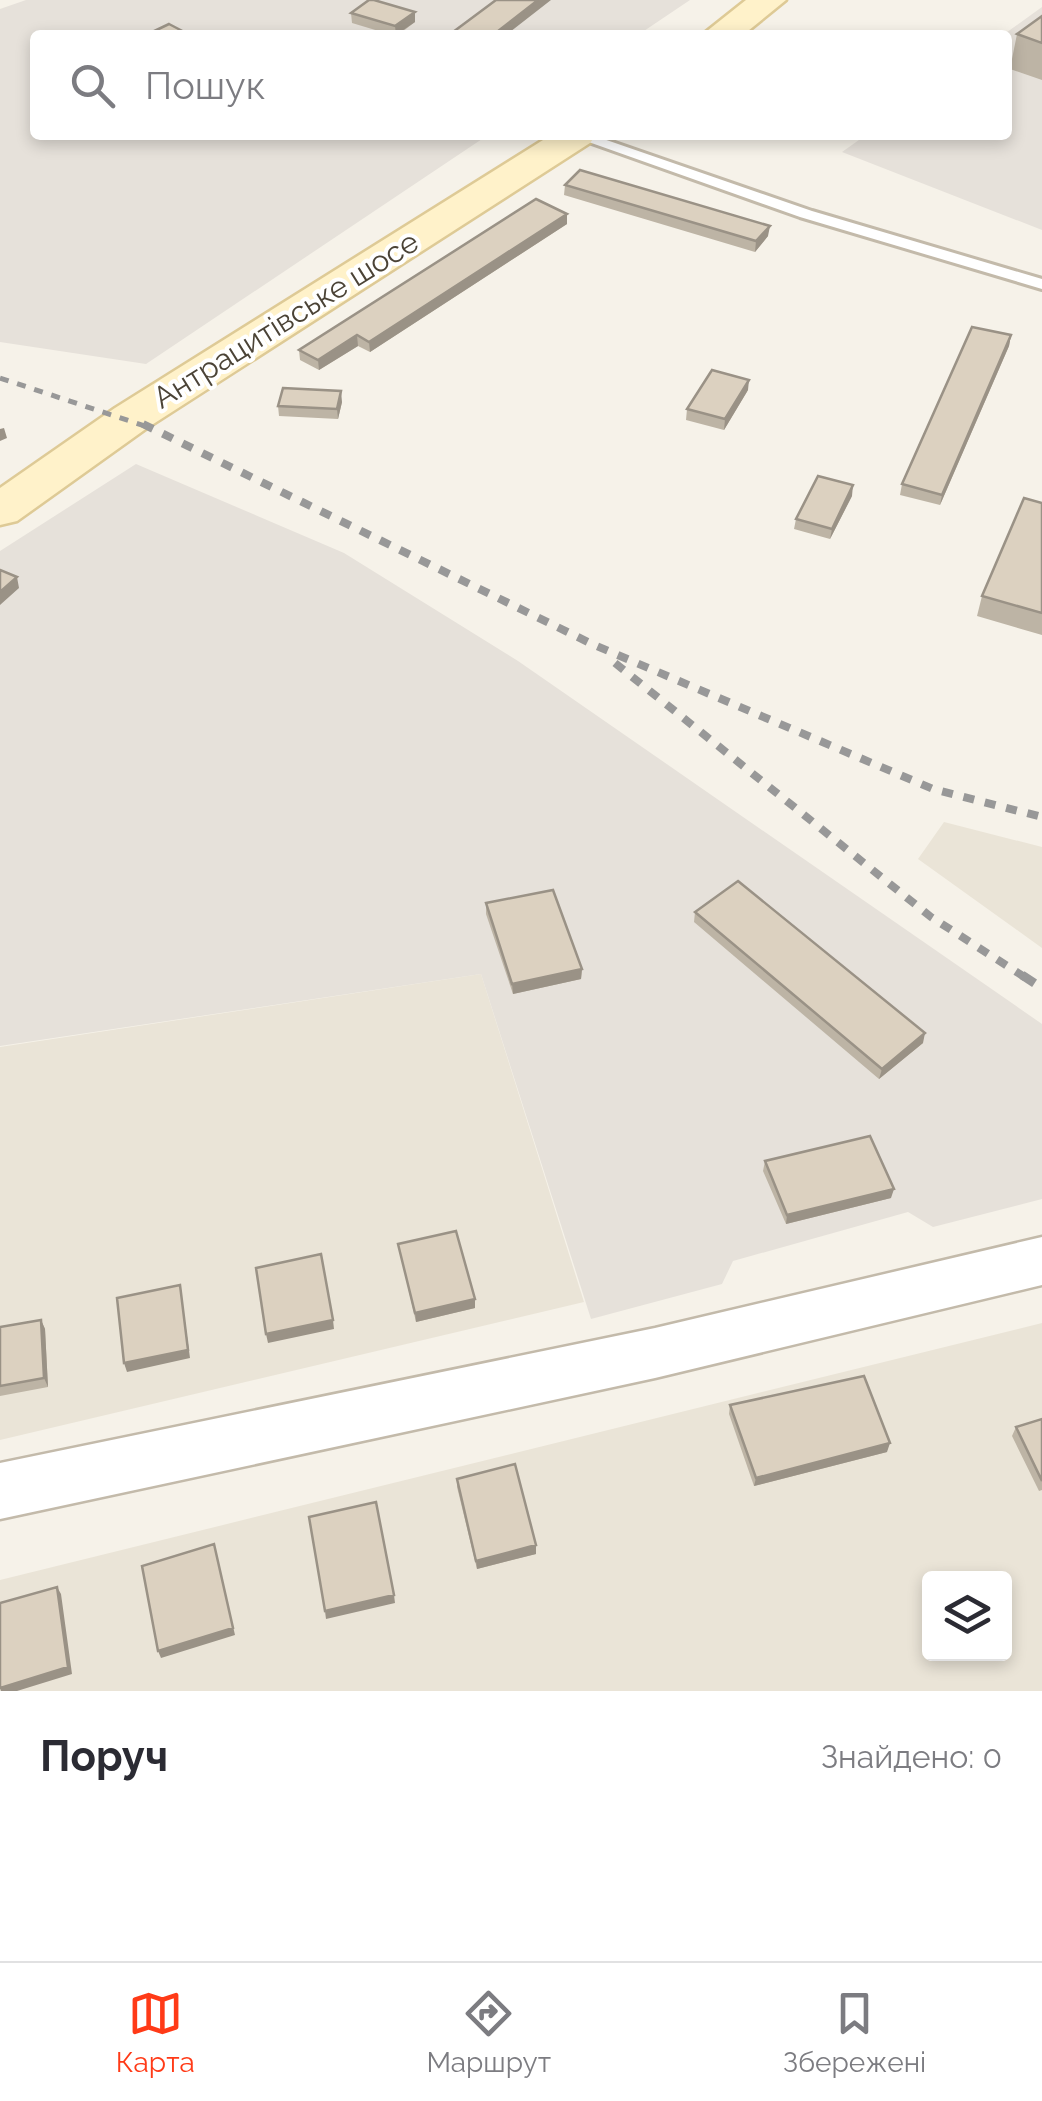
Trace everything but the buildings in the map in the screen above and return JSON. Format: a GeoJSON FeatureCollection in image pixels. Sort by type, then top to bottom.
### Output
{"type":"FeatureCollection","features":[{"type":"Feature","properties":{"kind":"main road"},"geometry":{"type":"LineString","coordinates":[[727,30],[770,0]]}},
{"type":"Feature","properties":{"kind":"main road","name":"Антрацитівське шосе"},"geometry":{"type":"LineString","coordinates":[[0,510],[130,418],[569,140]]}},
{"type":"Feature","properties":{"kind":"street"},"geometry":{"type":"LineString","coordinates":[[0,1491],[655,1352],[1042,1261]]}},
{"type":"Feature","properties":{"kind":"lane"},"geometry":{"type":"LineString","coordinates":[[591,140],[806,214],[1042,284]]}},
{"type":"Feature","properties":{"kind":"shaded area"},"geometry":{"type":"Polygon","coordinates":[[[26,0],[690,0],[645,30],[30,30],[30,140],[481,140],[146,364],[0,342],[0,9],[26,0]]]}},
{"type":"Feature","properties":{"kind":"shaded area"},"geometry":{"type":"Polygon","coordinates":[[[1042,7],[1042,230],[842,152],[859,140],[1012,140],[1010,30],[1042,7]]]}},
{"type":"Feature","properties":{"kind":"shaded area"},"geometry":{"type":"Polygon","coordinates":[[[136,464],[344,553],[518,661],[1042,1024],[1042,1199],[933,1227],[908,1212],[733,1261],[722,1284],[591,1319],[481,974],[0,1046],[0,551],[136,464]]]}},
{"type":"Feature","properties":{"kind":"shaded area"},"geometry":{"type":"Polygon","coordinates":[[[944,822],[1042,847],[1042,948],[918,859],[944,822]]]}},
{"type":"Feature","properties":{"kind":"shaded area"},"geometry":{"type":"Polygon","coordinates":[[[481,974],[584,1302],[0,1440],[0,1047],[481,974]]]}},
{"type":"Feature","properties":{"kind":"shaded area"},"geometry":{"type":"Polygon","coordinates":[[[1042,1323],[1042,1691],[0,1691],[0,1580],[1042,1323]]]}},
{"type":"Feature","properties":{"kind":"railway"},"geometry":{"type":"LineString","coordinates":[[0,378],[148,427]]}},
{"type":"Feature","properties":{"kind":"railway"},"geometry":{"type":"LineString","coordinates":[[143,424],[592,644],[933,789],[1042,817]]}},
{"type":"Feature","properties":{"kind":"railway"},"geometry":{"type":"LineString","coordinates":[[615,663],[931,917],[1026,978]]}},
{"type":"Feature","properties":{"kind":"railway"},"geometry":{"type":"LineString","coordinates":[[1022,975],[1042,988]]}}]}
